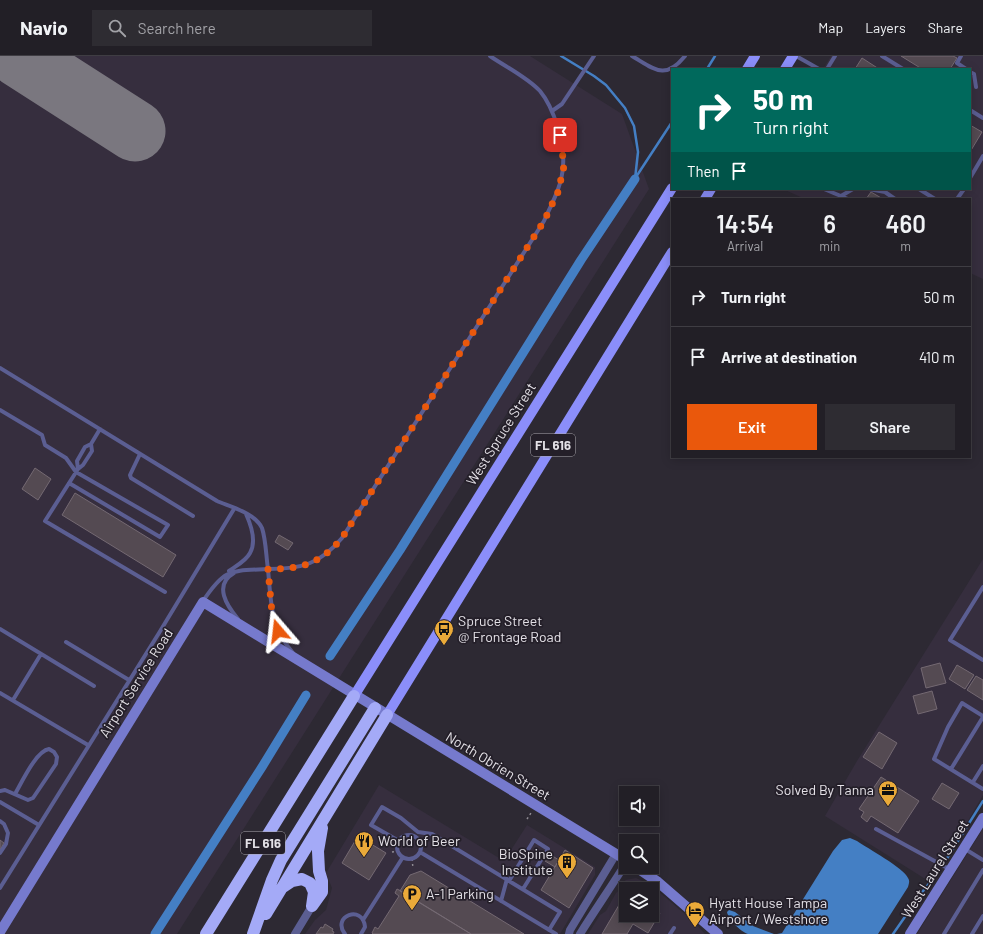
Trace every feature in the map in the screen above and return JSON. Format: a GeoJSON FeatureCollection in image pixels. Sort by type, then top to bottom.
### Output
{"type":"FeatureCollection","features":[{"type":"Feature","properties":{"kind":"highway","name":"FL 616"},"geometry":{"type":"LineString","coordinates":[[206,934],[354,696]]}},
{"type":"Feature","properties":{"kind":"highway"},"geometry":{"type":"LineString","coordinates":[[253,934],[260,918],[272,880],[281,860],[375,708]]}},
{"type":"Feature","properties":{"kind":"highway","name":"FL 616"},"geometry":{"type":"LineString","coordinates":[[253,934],[386,715]]}},
{"type":"Feature","properties":{"kind":"highway"},"geometry":{"type":"LineString","coordinates":[[312,906],[322,892],[318,852],[324,819]]}},
{"type":"Feature","properties":{"kind":"highway"},"geometry":{"type":"LineString","coordinates":[[282,887],[292,881],[302,879],[310,884],[314,892],[312,906]]}},
{"type":"Feature","properties":{"kind":"main road"},"geometry":{"type":"LineString","coordinates":[[748,68],[755,56]]}},
{"type":"Feature","properties":{"kind":"main road"},"geometry":{"type":"LineString","coordinates":[[786,68],[793,56]]}},
{"type":"Feature","properties":{"kind":"main road","name":"West Spruce Street"},"geometry":{"type":"LineString","coordinates":[[354,696],[671,190]]}},
{"type":"Feature","properties":{"kind":"main road","name":"FL 616"},"geometry":{"type":"LineString","coordinates":[[386,715],[671,254]]}},
{"type":"Feature","properties":{"kind":"street"},"geometry":{"type":"LineString","coordinates":[[203,602],[354,696]]}},
{"type":"Feature","properties":{"kind":"street","name":"Airport Service Road"},"geometry":{"type":"LineString","coordinates":[[0,932],[203,602]]}},
{"type":"Feature","properties":{"kind":"street","name":"North Obrien Street"},"geometry":{"type":"LineString","coordinates":[[354,696],[619,856]]}},
{"type":"Feature","properties":{"kind":"street","name":"West Laurel Street"},"geometry":{"type":"LineString","coordinates":[[910,934],[983,818]]}},
{"type":"Feature","properties":{"kind":"street"},"geometry":{"type":"LineString","coordinates":[[569,934],[616,854]]}},
{"type":"Feature","properties":{"kind":"street"},"geometry":{"type":"LineString","coordinates":[[580,934],[602,903],[619,874]]}},
{"type":"Feature","properties":{"kind":"street"},"geometry":{"type":"LineString","coordinates":[[646,874],[658,882],[718,934]]}},
{"type":"Feature","properties":{"kind":"street"},"geometry":{"type":"LineString","coordinates":[[295,934],[312,906]]}},
{"type":"Feature","properties":{"kind":"lane"},"geometry":{"type":"LineString","coordinates":[[220,579],[231,572],[241,570],[286,569],[308,564],[323,557],[342,538],[544,221],[558,192],[564,166],[560,135],[552,111],[540,91],[524,78],[490,56]]}},
{"type":"Feature","properties":{"kind":"lane"},"geometry":{"type":"LineString","coordinates":[[632,56],[659,71],[671,68]]}},
{"type":"Feature","properties":{"kind":"lane"},"geometry":{"type":"LineString","coordinates":[[672,68],[677,65],[685,56]]}},
{"type":"Feature","properties":{"kind":"lane"},"geometry":{"type":"LineString","coordinates":[[796,56],[817,68]]}},
{"type":"Feature","properties":{"kind":"lane"},"geometry":{"type":"LineString","coordinates":[[828,68],[835,56]]}},
{"type":"Feature","properties":{"kind":"lane"},"geometry":{"type":"LineString","coordinates":[[882,56],[901,68]]}},
{"type":"Feature","properties":{"kind":"lane"},"geometry":{"type":"LineString","coordinates":[[961,56],[957,63],[964,68]]}},
{"type":"Feature","properties":{"kind":"lane"},"geometry":{"type":"LineString","coordinates":[[552,111],[562,104],[593,57]]}},
{"type":"Feature","properties":{"kind":"lane"},"geometry":{"type":"LineString","coordinates":[[971,72],[974,74],[976,87]]}},
{"type":"Feature","properties":{"kind":"lane"},"geometry":{"type":"LineString","coordinates":[[971,111],[983,118]]}},
{"type":"Feature","properties":{"kind":"lane"},"geometry":{"type":"LineString","coordinates":[[971,176],[983,156]]}},
{"type":"Feature","properties":{"kind":"lane"},"geometry":{"type":"LineString","coordinates":[[826,190],[846,198]]}},
{"type":"Feature","properties":{"kind":"lane"},"geometry":{"type":"LineString","coordinates":[[841,196],[850,190]]}},
{"type":"Feature","properties":{"kind":"lane"},"geometry":{"type":"LineString","coordinates":[[874,190],[885,192],[894,198]]}},
{"type":"Feature","properties":{"kind":"lane"},"geometry":{"type":"LineString","coordinates":[[921,190],[933,198]]}},
{"type":"Feature","properties":{"kind":"lane"},"geometry":{"type":"LineString","coordinates":[[0,368],[217,501],[245,513],[257,521],[262,530],[268,569],[272,613],[278,631],[287,646],[301,662]]}},
{"type":"Feature","properties":{"kind":"lane"},"geometry":{"type":"LineString","coordinates":[[0,410],[42,435],[45,445],[66,458],[77,470],[168,525],[160,537],[69,483]]}},
{"type":"Feature","properties":{"kind":"lane"},"geometry":{"type":"LineString","coordinates":[[77,470],[76,461],[85,447],[91,444],[100,429]]}},
{"type":"Feature","properties":{"kind":"lane"},"geometry":{"type":"LineString","coordinates":[[91,444],[92,451],[84,465],[77,470],[45,522],[164,592]]}},
{"type":"Feature","properties":{"kind":"lane"},"geometry":{"type":"LineString","coordinates":[[140,454],[130,475],[131,478],[193,516]]}},
{"type":"Feature","properties":{"kind":"lane"},"geometry":{"type":"LineString","coordinates":[[0,888],[130,680],[234,509]]}},
{"type":"Feature","properties":{"kind":"lane"},"geometry":{"type":"LineString","coordinates":[[203,602],[215,583],[245,559],[250,553],[253,542],[252,532],[245,513]]}},
{"type":"Feature","properties":{"kind":"lane"},"geometry":{"type":"LineString","coordinates":[[241,570],[230,576],[223,589],[223,596],[227,605],[246,628]]}},
{"type":"Feature","properties":{"kind":"lane"},"geometry":{"type":"LineString","coordinates":[[983,587],[950,640],[983,660]]}},
{"type":"Feature","properties":{"kind":"lane"},"geometry":{"type":"LineString","coordinates":[[0,629],[94,686]]}},
{"type":"Feature","properties":{"kind":"lane"},"geometry":{"type":"LineString","coordinates":[[66,642],[130,680]]}},
{"type":"Feature","properties":{"kind":"lane"},"geometry":{"type":"LineString","coordinates":[[12,700],[41,654]]}},
{"type":"Feature","properties":{"kind":"lane"},"geometry":{"type":"LineString","coordinates":[[0,693],[88,745]]}},
{"type":"Feature","properties":{"kind":"lane"},"geometry":{"type":"LineString","coordinates":[[951,769],[983,716],[962,703],[948,727],[934,759],[983,789]]}},
{"type":"Feature","properties":{"kind":"lane"},"geometry":{"type":"LineString","coordinates":[[0,791],[5,790],[28,800],[33,798],[56,764],[57,757],[54,752],[49,749],[44,750],[38,756],[15,794]]}},
{"type":"Feature","properties":{"kind":"lane"},"geometry":{"type":"LineString","coordinates":[[973,782],[983,766]]}},
{"type":"Feature","properties":{"kind":"lane"},"geometry":{"type":"LineString","coordinates":[[0,802],[39,825]]}},
{"type":"Feature","properties":{"kind":"lane"},"geometry":{"type":"LineString","coordinates":[[399,841],[371,825],[382,808],[401,818],[418,832],[432,834],[560,912],[549,930]]}},
{"type":"Feature","properties":{"kind":"lane"},"geometry":{"type":"LineString","coordinates":[[0,822],[4,824],[8,833],[6,844],[0,853]]}},
{"type":"Feature","properties":{"kind":"lane"},"geometry":{"type":"LineString","coordinates":[[876,829],[951,870]]}},
{"type":"Feature","properties":{"kind":"lane"},"geometry":{"type":"LineString","coordinates":[[415,837],[418,832]]}},
{"type":"Feature","properties":{"kind":"lane"},"geometry":{"type":"LineString","coordinates":[[406,836],[415,837],[420,841],[421,845],[418,856],[412,859],[403,857],[398,851],[397,847],[399,841],[406,836]]}},
{"type":"Feature","properties":{"kind":"lane"},"geometry":{"type":"LineString","coordinates":[[501,901],[508,880],[534,840],[548,849],[523,890]]}},
{"type":"Feature","properties":{"kind":"lane"},"geometry":{"type":"LineString","coordinates":[[964,849],[983,860]]}},
{"type":"Feature","properties":{"kind":"lane"},"geometry":{"type":"LineString","coordinates":[[420,852],[556,934]]}},
{"type":"Feature","properties":{"kind":"lane"},"geometry":{"type":"LineString","coordinates":[[363,920],[403,857]]}},
{"type":"Feature","properties":{"kind":"lane"},"geometry":{"type":"LineString","coordinates":[[944,934],[983,870]]}},
{"type":"Feature","properties":{"kind":"lane"},"geometry":{"type":"LineString","coordinates":[[345,934],[342,923],[346,916],[354,914],[358,915],[363,920],[365,927],[361,934]]}},
{"type":"Feature","properties":{"kind":"lane"},"geometry":{"type":"LineString","coordinates":[[972,934],[983,916]]}},
{"type":"Feature","properties":{"kind":"lane"},"geometry":{"type":"LineString","coordinates":[[670,934],[674,928]]}},
{"type":"Feature","properties":{"kind":"path"},"geometry":{"type":"LineString","coordinates":[[527,819],[531,812]]}},
{"type":"Feature","properties":{"kind":"path"},"geometry":{"type":"LineString","coordinates":[[392,852],[398,851]]}},
{"type":"Feature","properties":{"kind":"path"},"geometry":{"type":"LineString","coordinates":[[412,859],[413,868]]}},
{"type":"Feature","properties":{"kind":"shaded area"},"geometry":{"type":"Polygon","coordinates":[[[0,56],[530,56],[622,114],[649,189],[177,934],[0,934],[0,56]]]}},
{"type":"Feature","properties":{"kind":"shaded area"},"geometry":{"type":"Polygon","coordinates":[[[831,56],[983,56],[983,279],[971,273],[971,198],[803,198],[785,190],[971,190],[971,68],[824,68],[831,56]]]}},
{"type":"Feature","properties":{"kind":"shaded area"},"geometry":{"type":"Polygon","coordinates":[[[983,559],[983,795],[965,826],[927,880],[825,816],[857,761],[983,559]]]}},
{"type":"Feature","properties":{"kind":"shaded area"},"geometry":{"type":"Polygon","coordinates":[[[379,785],[504,861],[527,825],[595,867],[595,875],[560,934],[305,934],[315,920],[326,910],[332,888],[326,873],[379,785]]]}},
{"type":"Feature","properties":{"kind":"shaded area"},"geometry":{"type":"Polygon","coordinates":[[[983,828],[983,934],[917,934],[981,832],[983,828]]]}},
{"type":"Feature","properties":{"kind":"shaded area"},"geometry":{"type":"Polygon","coordinates":[[[636,878],[645,882],[626,882],[625,880],[636,878]]]}},
{"type":"Feature","properties":{"kind":"shaded area"},"geometry":{"type":"Polygon","coordinates":[[[619,890],[619,922],[659,922],[659,892],[694,922],[705,934],[588,934],[600,915],[606,911],[619,890]]]}},
{"type":"Feature","properties":{"kind":"water"},"geometry":{"type":"Polygon","coordinates":[[[850,838],[893,864],[905,874],[909,880],[908,887],[878,934],[777,934],[782,933],[833,851],[842,840],[850,838]]]}},
{"type":"Feature","properties":{"kind":"water"},"geometry":{"type":"Polygon","coordinates":[[[729,910],[735,912],[753,926],[774,934],[745,933],[735,925],[730,918],[727,912],[729,910]]]}},
{"type":"Feature","properties":{"kind":"building"},"geometry":{"type":"Polygon","coordinates":[[[901,56],[953,56],[957,58],[951,68],[920,68],[901,56]]]}},
{"type":"Feature","properties":{"kind":"building"},"geometry":{"type":"Polygon","coordinates":[[[862,58],[877,68],[856,68],[862,58]]]}},
{"type":"Feature","properties":{"kind":"building"},"geometry":{"type":"Polygon","coordinates":[[[971,126],[982,132],[971,150],[971,126]]]}},
{"type":"Feature","properties":{"kind":"building"},"geometry":{"type":"Polygon","coordinates":[[[871,192],[881,198],[867,198],[871,192]]]}},
{"type":"Feature","properties":{"kind":"building"},"geometry":{"type":"Polygon","coordinates":[[[35,468],[51,479],[38,500],[22,489],[35,468]]]}},
{"type":"Feature","properties":{"kind":"building"},"geometry":{"type":"Polygon","coordinates":[[[75,493],[176,555],[163,577],[62,515],[75,493]]]}},
{"type":"Feature","properties":{"kind":"building"},"geometry":{"type":"Polygon","coordinates":[[[279,535],[293,543],[288,550],[275,542],[279,535]]]}},
{"type":"Feature","properties":{"kind":"building"},"geometry":{"type":"Polygon","coordinates":[[[940,663],[946,683],[926,688],[921,668],[940,663]]]}},
{"type":"Feature","properties":{"kind":"building"},"geometry":{"type":"Polygon","coordinates":[[[957,665],[974,675],[965,689],[949,679],[957,665]]]}},
{"type":"Feature","properties":{"kind":"building"},"geometry":{"type":"Polygon","coordinates":[[[976,676],[983,680],[983,700],[967,690],[976,676]]]}},
{"type":"Feature","properties":{"kind":"building"},"geometry":{"type":"Polygon","coordinates":[[[932,691],[937,709],[918,714],[913,696],[932,691]]]}},
{"type":"Feature","properties":{"kind":"building"},"geometry":{"type":"Polygon","coordinates":[[[879,732],[897,743],[882,769],[863,757],[879,732]]]}},
{"type":"Feature","properties":{"kind":"building"},"geometry":{"type":"Polygon","coordinates":[[[881,777],[919,801],[898,833],[871,816],[867,822],[861,817],[864,812],[859,809],[881,777]]]}},
{"type":"Feature","properties":{"kind":"building"},"geometry":{"type":"Polygon","coordinates":[[[942,783],[959,793],[949,809],[932,799],[942,783]]]}},
{"type":"Feature","properties":{"kind":"building","name":"World of Beer"},"geometry":{"type":"Polygon","coordinates":[[[358,836],[386,853],[369,880],[342,863],[358,836]]]}},
{"type":"Feature","properties":{"kind":"building"},"geometry":{"type":"Polygon","coordinates":[[[0,840],[4,843],[0,850],[0,840]]]}},
{"type":"Feature","properties":{"kind":"building","name":"BioSpine Institute"},"geometry":{"type":"Polygon","coordinates":[[[565,850],[593,868],[569,908],[541,890],[565,850]]]}},
{"type":"Feature","properties":{"kind":"building"},"geometry":{"type":"Polygon","coordinates":[[[549,854],[559,860],[555,867],[545,861],[549,854]]]}},
{"type":"Feature","properties":{"kind":"building"},"geometry":{"type":"Polygon","coordinates":[[[421,871],[524,934],[471,934],[400,891],[410,875],[421,871]]]}},
{"type":"Feature","properties":{"kind":"building","name":"A-1 Parking"},"geometry":{"type":"Polygon","coordinates":[[[397,889],[471,934],[373,934],[372,933],[375,927],[378,929],[399,896],[395,893],[397,889]]]}},
{"type":"Feature","properties":{"kind":"building"},"geometry":{"type":"Polygon","coordinates":[[[619,905],[619,922],[655,922],[648,933],[633,924],[627,934],[602,934],[619,905]]]}},
{"type":"Feature","properties":{"kind":"building"},"geometry":{"type":"Polygon","coordinates":[[[325,924],[333,929],[333,934],[316,934],[321,927],[323,928],[325,924]]]}},
{"type":"Feature","properties":{"kind":"waterway"},"geometry":{"type":"LineString","coordinates":[[561,56],[606,85],[625,108],[634,126],[638,152],[635,179]]}},
{"type":"Feature","properties":{"kind":"waterway"},"geometry":{"type":"LineString","coordinates":[[708,68],[715,56]]}},
{"type":"Feature","properties":{"kind":"waterway"},"geometry":{"type":"LineString","coordinates":[[636,177],[671,124]]}},
{"type":"Feature","properties":{"kind":"waterway"},"geometry":{"type":"LineString","coordinates":[[330,656],[400,550],[581,260],[635,179]]}},
{"type":"Feature","properties":{"kind":"waterway"},"geometry":{"type":"LineString","coordinates":[[155,934],[262,767],[306,695]]}},
{"type":"Feature","properties":{"kind":"waterway"},"geometry":{"type":"LineString","coordinates":[[946,860],[983,801]]}},
{"type":"Feature","properties":{"kind":"waterway"},"geometry":{"type":"LineString","coordinates":[[893,934],[936,875]]}},
{"type":"Feature","properties":{"kind":"runway"},"geometry":{"type":"LineString","coordinates":[[18,56],[135,131]]}},
{"type":"Feature","properties":{"kind":"place","name":"Spruce Street @ Frontage Road"},"geometry":{"type":"Point","coordinates":[444,646]}},
{"type":"Feature","properties":{"kind":"place","name":"Solved By Tanna"},"geometry":{"type":"Point","coordinates":[888,807]}},
{"type":"Feature","properties":{"kind":"place","name":"World of Beer"},"geometry":{"type":"Point","coordinates":[364,858]}},
{"type":"Feature","properties":{"kind":"place","name":"BioSpine Institute"},"geometry":{"type":"Point","coordinates":[567,879]}},
{"type":"Feature","properties":{"kind":"place","name":"A-1 Parking"},"geometry":{"type":"Point","coordinates":[412,911]}},
{"type":"Feature","properties":{"kind":"place","name":"Hyatt House Tampa Airport / Westshore"},"geometry":{"type":"Point","coordinates":[695,928]}},
{"type":"Feature","properties":{"kind":"route"},"geometry":{"type":"LineString","coordinates":[[278,631],[272,613],[268,569],[286,569],[308,564],[323,557],[336,546],[342,538],[544,221],[558,192],[564,166],[560,135]]}}]}
